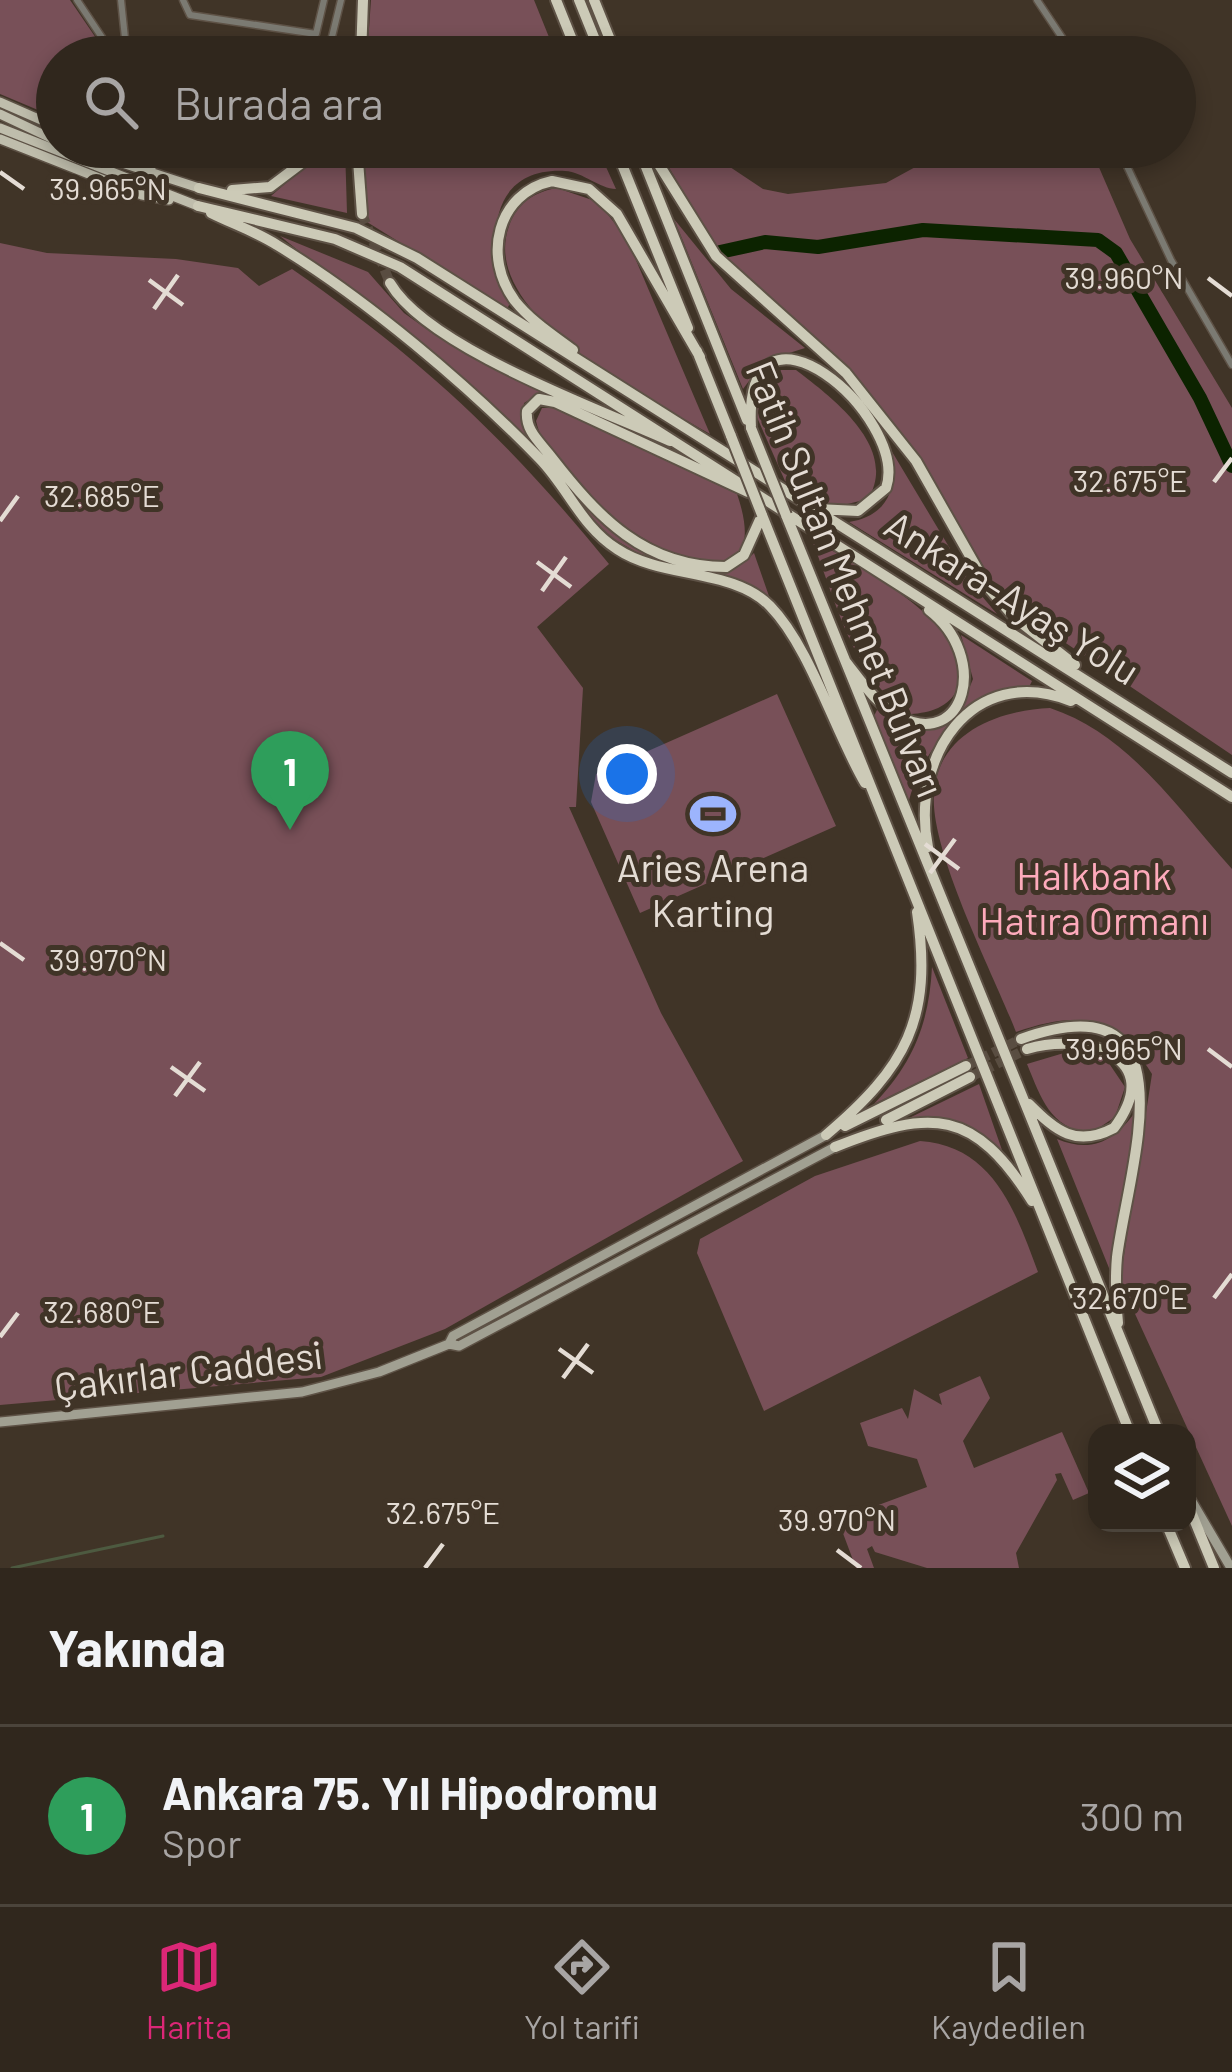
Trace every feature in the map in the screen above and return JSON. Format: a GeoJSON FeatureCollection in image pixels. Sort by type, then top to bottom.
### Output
{"type":"FeatureCollection","features":[{"type":"Feature","properties":{"kind":"highway"},"geometry":{"type":"LineString","coordinates":[[360,36],[363,0]]}},
{"type":"Feature","properties":{"kind":"highway"},"geometry":{"type":"LineString","coordinates":[[556,0],[571,36]]}},
{"type":"Feature","properties":{"kind":"highway"},"geometry":{"type":"LineString","coordinates":[[579,0],[594,36]]}},
{"type":"Feature","properties":{"kind":"highway"},"geometry":{"type":"LineString","coordinates":[[594,0],[608,36]]}},
{"type":"Feature","properties":{"kind":"highway"},"geometry":{"type":"LineString","coordinates":[[199,188],[260,190],[298,168]]}},
{"type":"Feature","properties":{"kind":"highway"},"geometry":{"type":"LineString","coordinates":[[359,168],[362,214]]}},
{"type":"Feature","properties":{"kind":"highway","name":"Fatih Sultan Mehmet Bulvarı"},"geometry":{"type":"LineString","coordinates":[[624,168],[1126,1424]]}},
{"type":"Feature","properties":{"kind":"highway","name":"Fatih Sultan Mehmet Bulvarı"},"geometry":{"type":"LineString","coordinates":[[646,168],[1155,1424]]}},
{"type":"Feature","properties":{"kind":"highway"},"geometry":{"type":"LineString","coordinates":[[660,168],[716,256],[830,358],[901,439],[987,586],[1014,616],[1135,710]]}},
{"type":"Feature","properties":{"kind":"highway"},"geometry":{"type":"LineString","coordinates":[[622,390],[528,315],[502,274],[498,238],[506,212],[518,195],[538,184],[578,184],[617,214],[700,357]]}},
{"type":"Feature","properties":{"kind":"highway"},"geometry":{"type":"LineString","coordinates":[[199,188],[373,235],[451,278],[622,390]]}},
{"type":"Feature","properties":{"kind":"highway"},"geometry":{"type":"LineString","coordinates":[[198,206],[335,239],[400,267],[704,457],[947,625],[961,645],[968,680],[960,700],[944,715],[909,720],[886,708],[846,662]]}},
{"type":"Feature","properties":{"kind":"highway"},"geometry":{"type":"LineString","coordinates":[[198,206],[283,248],[421,354],[543,462],[584,519],[619,551],[666,572],[745,589],[768,604],[793,640],[837,736],[884,815]]}},
{"type":"Feature","properties":{"kind":"highway"},"geometry":{"type":"LineString","coordinates":[[390,283],[400,299],[439,332],[704,457]]}},
{"type":"Feature","properties":{"kind":"highway"},"geometry":{"type":"LineString","coordinates":[[751,428],[749,396],[756,379],[775,360],[789,356],[819,369],[878,433],[890,456],[886,488],[858,511],[813,508]]}},
{"type":"Feature","properties":{"kind":"highway","name":"Ankara-Ayaş Yolu"},"geometry":{"type":"LineString","coordinates":[[622,390],[1232,773]]}},
{"type":"Feature","properties":{"kind":"highway"},"geometry":{"type":"LineString","coordinates":[[762,514],[749,548],[726,567],[643,548],[596,514],[529,429],[526,410],[539,399],[555,402],[769,500]]}},
{"type":"Feature","properties":{"kind":"highway","name":"Ankara-Ayaş Yolu"},"geometry":{"type":"LineString","coordinates":[[769,500],[1232,797]]}},
{"type":"Feature","properties":{"kind":"highway"},"geometry":{"type":"LineString","coordinates":[[933,874],[922,799],[932,758],[957,724],[991,701],[1030,692],[1066,699],[1103,717]]}},
{"type":"Feature","properties":{"kind":"highway"},"geometry":{"type":"LineString","coordinates":[[826,1135],[879,1086],[917,1021],[923,969],[914,891]]}},
{"type":"Feature","properties":{"kind":"highway"},"geometry":{"type":"LineString","coordinates":[[1024,1099],[1058,1132],[1085,1138],[1114,1128],[1130,1099],[1124,1067],[1104,1047],[1024,1044],[1051,1029],[1096,1030],[1127,1049],[1138,1067],[1144,1099],[1118,1256],[1118,1332]]}},
{"type":"Feature","properties":{"kind":"highway"},"geometry":{"type":"LineString","coordinates":[[826,1135],[968,1071],[835,1147]]}},
{"type":"Feature","properties":{"kind":"highway"},"geometry":{"type":"LineString","coordinates":[[835,1147],[894,1123],[930,1120],[965,1129],[1007,1161],[1046,1222]]}},
{"type":"Feature","properties":{"kind":"highway"},"geometry":{"type":"LineString","coordinates":[[1196,1521],[1214,1568]]}},
{"type":"Feature","properties":{"kind":"highway"},"geometry":{"type":"LineString","coordinates":[[1170,1532],[1184,1568]]}},
{"type":"Feature","properties":{"kind":"main road"},"geometry":{"type":"LineString","coordinates":[[0,102],[36,118]]}},
{"type":"Feature","properties":{"kind":"main road"},"geometry":{"type":"LineString","coordinates":[[0,114],[36,131]]}},
{"type":"Feature","properties":{"kind":"main road"},"geometry":{"type":"LineString","coordinates":[[0,128],[36,143]]}},
{"type":"Feature","properties":{"kind":"main road"},"geometry":{"type":"LineString","coordinates":[[0,140],[36,154]]}},
{"type":"Feature","properties":{"kind":"main road"},"geometry":{"type":"LineString","coordinates":[[72,168],[142,195],[183,200]]}},
{"type":"Feature","properties":{"kind":"main road"},"geometry":{"type":"LineString","coordinates":[[98,168],[198,206]]}},
{"type":"Feature","properties":{"kind":"main road"},"geometry":{"type":"LineString","coordinates":[[134,168],[199,188]]}},
{"type":"Feature","properties":{"kind":"main road"},"geometry":{"type":"LineString","coordinates":[[145,168],[160,176]]}},
{"type":"Feature","properties":{"kind":"main road","name":"Çakırlar Caddesi"},"geometry":{"type":"LineString","coordinates":[[448,1344],[453,1336],[826,1135]]}},
{"type":"Feature","properties":{"kind":"main road","name":"Çakırlar Caddesi"},"geometry":{"type":"LineString","coordinates":[[0,1422],[324,1389],[448,1344],[459,1346],[835,1147]]}},
{"type":"Feature","properties":{"kind":"main road"},"geometry":{"type":"LineString","coordinates":[[766,1167],[773,1179]]}},
{"type":"Feature","properties":{"kind":"main road"},"geometry":{"type":"LineString","coordinates":[[1196,1512],[1231,1568]]}},
{"type":"Feature","properties":{"kind":"street"},"geometry":{"type":"LineString","coordinates":[[77,0],[101,36]]}},
{"type":"Feature","properties":{"kind":"street"},"geometry":{"type":"LineString","coordinates":[[121,0],[125,36]]}},
{"type":"Feature","properties":{"kind":"street"},"geometry":{"type":"LineString","coordinates":[[183,0],[190,15],[316,34],[324,0]]}},
{"type":"Feature","properties":{"kind":"street"},"geometry":{"type":"LineString","coordinates":[[332,36],[341,0]]}},
{"type":"Feature","properties":{"kind":"street"},"geometry":{"type":"LineString","coordinates":[[1037,0],[1061,36]]}},
{"type":"Feature","properties":{"kind":"street"},"geometry":{"type":"LineString","coordinates":[[1128,168],[1171,260],[1232,365]]}},
{"type":"Feature","properties":{"kind":"green space"},"geometry":{"type":"Polygon","coordinates":[[[0,0],[70,0],[95,36],[36,36],[36,109],[0,94],[0,0]]]}},
{"type":"Feature","properties":{"kind":"green space"},"geometry":{"type":"Polygon","coordinates":[[[371,0],[534,0],[549,36],[368,36],[371,0]]]}},
{"type":"Feature","properties":{"kind":"green space"},"geometry":{"type":"Polygon","coordinates":[[[303,168],[346,168],[347,213],[271,196],[303,168]]]}},
{"type":"Feature","properties":{"kind":"green space"},"geometry":{"type":"Polygon","coordinates":[[[363,168],[606,168],[616,189],[565,171],[538,173],[505,198],[496,238],[497,260],[510,303],[507,309],[367,222],[363,168]]]}},
{"type":"Feature","properties":{"kind":"green space","name":"Halkbank Hatıra Ormanı"},"geometry":{"type":"Polygon","coordinates":[[[669,168],[732,168],[763,189],[788,194],[886,183],[914,168],[1099,168],[1130,239],[1232,408],[1232,755],[1039,625],[997,589],[921,461],[880,407],[831,351],[716,248],[669,168]]]}},
{"type":"Feature","properties":{"kind":"green space"},"geometry":{"type":"Polygon","coordinates":[[[557,188],[598,202],[627,239],[710,434],[575,350],[518,291],[506,259],[509,226],[527,200],[557,188]]]}},
{"type":"Feature","properties":{"kind":"green space"},"geometry":{"type":"Polygon","coordinates":[[[674,219],[731,289],[805,348],[764,361],[743,389],[674,219]]]}},
{"type":"Feature","properties":{"kind":"green space"},"geometry":{"type":"Polygon","coordinates":[[[280,236],[368,272],[404,313],[432,333],[546,390],[524,403],[523,426],[571,493],[611,529],[658,556],[705,569],[730,569],[754,553],[770,599],[751,586],[655,563],[605,534],[454,375],[280,236]]]}},
{"type":"Feature","properties":{"kind":"green space"},"geometry":{"type":"Polygon","coordinates":[[[0,243],[47,253],[176,259],[238,268],[259,286],[292,269],[383,336],[462,404],[609,564],[537,627],[583,688],[576,807],[569,807],[661,1013],[743,1161],[445,1329],[321,1377],[0,1405],[0,243]]]}},
{"type":"Feature","properties":{"kind":"green space"},"geometry":{"type":"Polygon","coordinates":[[[781,370],[796,370],[858,426],[875,461],[868,499],[835,507],[785,481],[756,415],[762,387],[781,370]]]}},
{"type":"Feature","properties":{"kind":"green space"},"geometry":{"type":"Polygon","coordinates":[[[542,408],[557,408],[737,494],[744,539],[731,560],[702,562],[664,549],[623,525],[584,493],[553,457],[536,421],[542,408]]]}},
{"type":"Feature","properties":{"kind":"green space"},"geometry":{"type":"Polygon","coordinates":[[[891,450],[970,582],[997,614],[849,522],[873,513],[888,498],[893,476],[891,450]]]}},
{"type":"Feature","properties":{"kind":"green space"},"geometry":{"type":"Polygon","coordinates":[[[811,538],[909,600],[951,643],[960,666],[957,689],[944,705],[911,714],[874,680],[848,636],[811,538]]]}},
{"type":"Feature","properties":{"kind":"green space"},"geometry":{"type":"Polygon","coordinates":[[[961,635],[1032,681],[1029,687],[987,700],[952,727],[925,762],[908,804],[873,718],[877,710],[909,724],[935,725],[956,711],[973,679],[961,635]]]}},
{"type":"Feature","properties":{"kind":"green space","name":"Aries Arena Karting"},"geometry":{"type":"Polygon","coordinates":[[[777,694],[836,826],[640,913],[591,802],[596,774],[777,694]]]}},
{"type":"Feature","properties":{"kind":"green space","name":"Halkbank Hatıra Ormanı"},"geometry":{"type":"Polygon","coordinates":[[[1050,708],[1104,736],[1150,776],[1232,869],[1232,1526],[1196,1447],[1196,1424],[1185,1424],[1120,1281],[1152,1074],[1125,1039],[1094,1023],[1059,1021],[1016,1032],[942,846],[934,793],[947,754],[975,728],[1050,708]]]}},
{"type":"Feature","properties":{"kind":"green space"},"geometry":{"type":"Polygon","coordinates":[[[932,967],[968,1058],[874,1104],[916,1042],[932,967]]]}},
{"type":"Feature","properties":{"kind":"green space"},"geometry":{"type":"Polygon","coordinates":[[[1074,1050],[1104,1056],[1125,1087],[1115,1117],[1090,1134],[1056,1118],[1027,1064],[1074,1050]]]}},
{"type":"Feature","properties":{"kind":"green space"},"geometry":{"type":"Polygon","coordinates":[[[979,1084],[1002,1150],[944,1118],[907,1119],[979,1084]]]}},
{"type":"Feature","properties":{"kind":"green space"},"geometry":{"type":"Polygon","coordinates":[[[1136,1111],[1111,1273],[1057,1139],[1082,1145],[1102,1142],[1136,1111]]]}},
{"type":"Feature","properties":{"kind":"green space"},"geometry":{"type":"Polygon","coordinates":[[[920,1141],[967,1155],[984,1169],[1011,1206],[1038,1272],[764,1411],[697,1253],[700,1239],[815,1176],[920,1141]]]}},
{"type":"Feature","properties":{"kind":"green space"},"geometry":{"type":"Polygon","coordinates":[[[980,1376],[990,1398],[963,1441],[974,1468],[1062,1432],[1088,1493],[1073,1500],[1061,1473],[1055,1474],[1057,1480],[1016,1553],[1019,1568],[927,1568],[875,1552],[872,1546],[867,1549],[874,1568],[856,1568],[838,1520],[927,1487],[917,1459],[868,1446],[860,1423],[902,1408],[908,1419],[914,1389],[942,1405],[939,1394],[980,1376]]]}},
{"type":"Feature","properties":{"kind":"waterway"},"geometry":{"type":"LineString","coordinates":[[720,252],[765,242],[818,247],[923,230],[1098,240],[1116,253],[1200,398],[1232,466]]}},
{"type":"Feature","properties":{"kind":"waterway"},"geometry":{"type":"LineString","coordinates":[[12,1568],[163,1536]]}},
{"type":"Feature","properties":{"kind":"tunnel"},"geometry":{"type":"LineString","coordinates":[[362,214],[390,283]]}},
{"type":"Feature","properties":{"kind":"tunnel"},"geometry":{"type":"LineString","coordinates":[[966,1066],[1021,1039]]}},
{"type":"Feature","properties":{"kind":"tunnel"},"geometry":{"type":"LineString","coordinates":[[970,1077],[1027,1049]]}},
{"type":"Feature","properties":{"kind":"place","name":"Aries Arena Karting"},"geometry":{"type":"Point","coordinates":[713,814]}},
{"type":"Feature","properties":{"kind":"place","name":"Ankara 75. Yıl Hipodromu"},"geometry":{"type":"Point","coordinates":[290,830]}}]}
